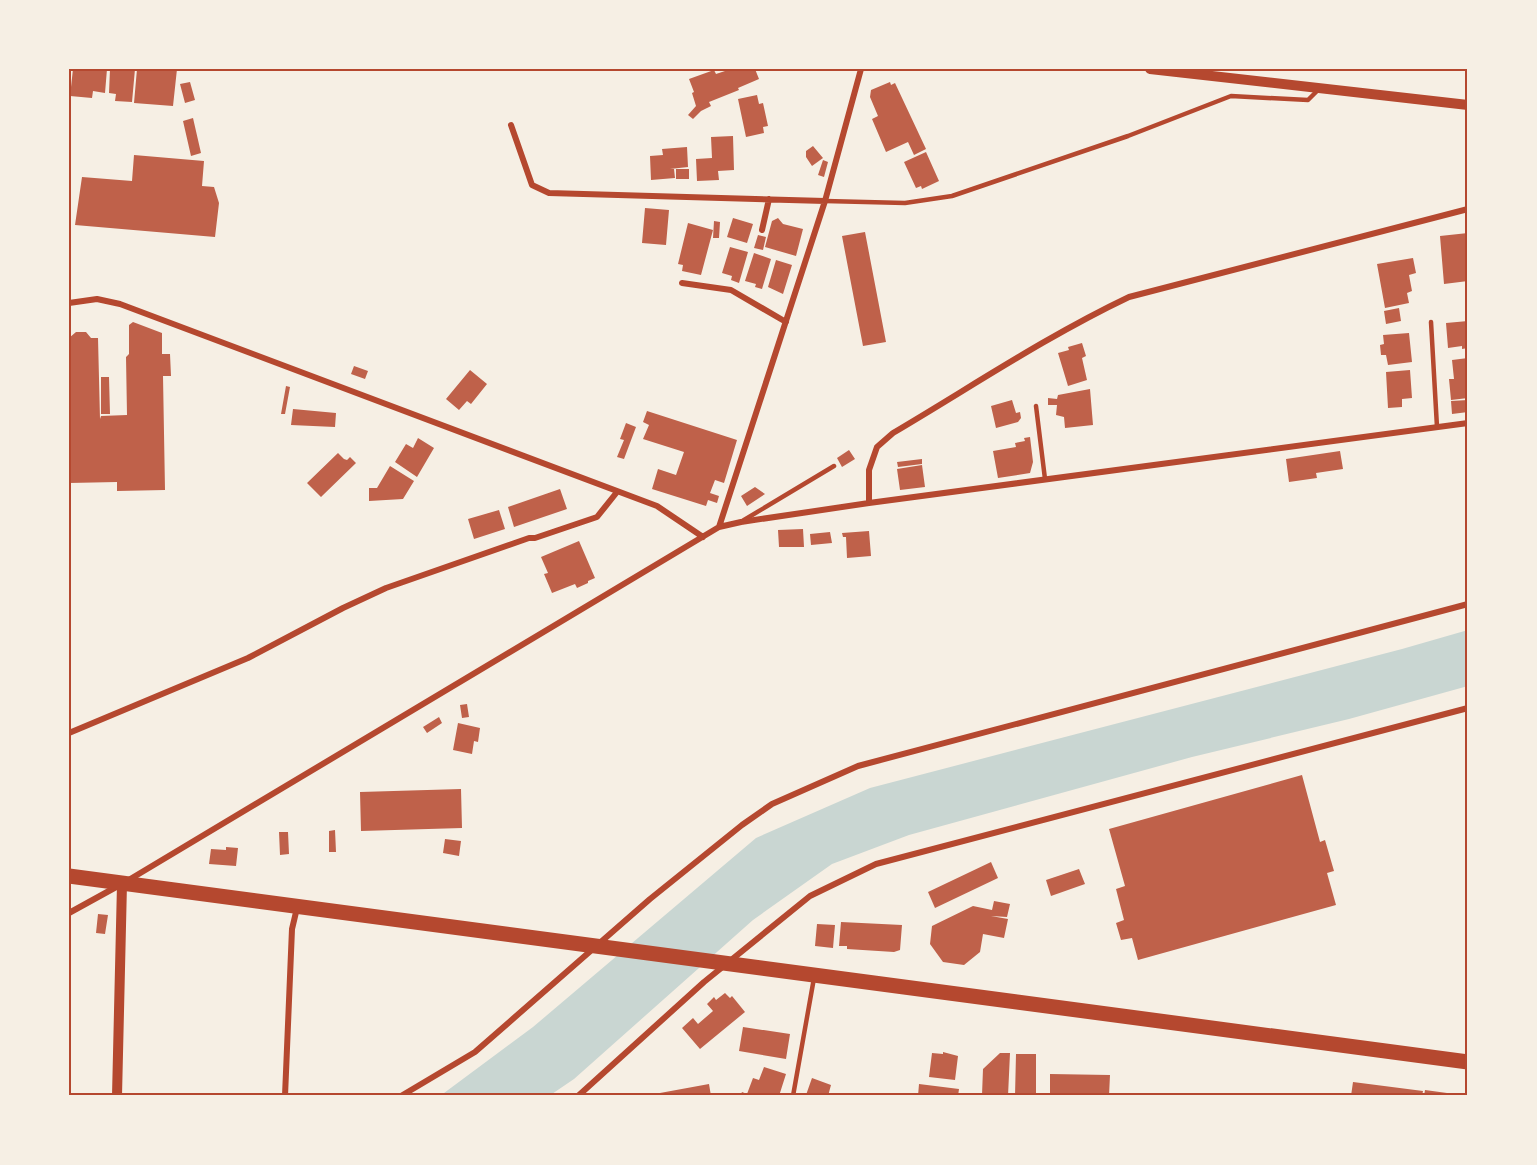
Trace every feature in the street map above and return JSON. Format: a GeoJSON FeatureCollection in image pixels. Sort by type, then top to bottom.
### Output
{"type":"FeatureCollection","features":[{"type":"Feature","properties":{"kind":"main road"},"geometry":{"type":"LineString","coordinates":[[69,876],[1468,1062]]}},
{"type":"Feature","properties":{"kind":"street"},"geometry":{"type":"LineString","coordinates":[[719,527],[825,201],[861,69]]}},
{"type":"Feature","properties":{"kind":"street"},"geometry":{"type":"LineString","coordinates":[[1150,69],[1468,105]]}},
{"type":"Feature","properties":{"kind":"street"},"geometry":{"type":"LineString","coordinates":[[511,125],[532,185],[549,194],[825,201]]}},
{"type":"Feature","properties":{"kind":"street"},"geometry":{"type":"LineString","coordinates":[[762,230],[769,199]]}},
{"type":"Feature","properties":{"kind":"street"},"geometry":{"type":"LineString","coordinates":[[869,503],[869,470],[876,447],[893,433],[1032,351],[1076,322],[1129,297],[1468,209]]}},
{"type":"Feature","properties":{"kind":"street"},"geometry":{"type":"LineString","coordinates":[[682,283],[730,290],[786,322]]}},
{"type":"Feature","properties":{"kind":"street"},"geometry":{"type":"LineString","coordinates":[[69,303],[97,299],[120,304],[657,506],[703,537]]}},
{"type":"Feature","properties":{"kind":"street"},"geometry":{"type":"LineString","coordinates":[[69,913],[122,884],[719,527],[869,503],[1468,423]]}},
{"type":"Feature","properties":{"kind":"street"},"geometry":{"type":"LineString","coordinates":[[69,733],[248,658],[386,588],[597,517],[617,492]]}},
{"type":"Feature","properties":{"kind":"street"},"geometry":{"type":"LineString","coordinates":[[401,1096],[475,1052],[602,947],[693,863],[772,804],[858,766],[1468,604]]}},
{"type":"Feature","properties":{"kind":"street"},"geometry":{"type":"LineString","coordinates":[[578,1096],[721,964],[810,896],[876,864],[1468,708]]}},
{"type":"Feature","properties":{"kind":"street"},"geometry":{"type":"LineString","coordinates":[[117,1096],[122,884]]}},
{"type":"Feature","properties":{"kind":"street"},"geometry":{"type":"LineString","coordinates":[[285,1096],[292,929],[298,906]]}},
{"type":"Feature","properties":{"kind":"lane"},"geometry":{"type":"LineString","coordinates":[[825,201],[905,203],[952,196],[1128,136],[1231,96],[1308,100],[1321,88]]}},
{"type":"Feature","properties":{"kind":"lane"},"geometry":{"type":"LineString","coordinates":[[1431,322],[1437,427]]}},
{"type":"Feature","properties":{"kind":"lane"},"geometry":{"type":"LineString","coordinates":[[1036,406],[1045,479]]}},
{"type":"Feature","properties":{"kind":"lane"},"geometry":{"type":"LineString","coordinates":[[741,522],[834,466]]}},
{"type":"Feature","properties":{"kind":"lane"},"geometry":{"type":"LineString","coordinates":[[793,1096],[815,974]]}},
{"type":"Feature","properties":{"kind":"shaded area"},"geometry":{"type":"Polygon","coordinates":[[[1468,630],[1468,686],[1349,719],[1192,757],[909,835],[832,864],[753,920],[574,1079],[549,1096],[440,1096],[533,1027],[756,838],[870,788],[1468,630]]]}},
{"type":"Feature","properties":{"kind":"building"},"geometry":{"type":"Polygon","coordinates":[[[73,69],[107,69],[105,93],[93,91],[92,98],[70,96],[73,69]]]}},
{"type":"Feature","properties":{"kind":"building"},"geometry":{"type":"Polygon","coordinates":[[[110,69],[135,69],[132,102],[115,101],[116,94],[109,93],[110,69]]]}},
{"type":"Feature","properties":{"kind":"building"},"geometry":{"type":"Polygon","coordinates":[[[137,69],[177,69],[173,106],[134,103],[137,69]]]}},
{"type":"Feature","properties":{"kind":"building"},"geometry":{"type":"Polygon","coordinates":[[[731,69],[755,69],[759,79],[709,102],[711,106],[701,111],[693,119],[688,115],[696,106],[689,79],[714,70],[716,74],[731,69]]]}},
{"type":"Feature","properties":{"kind":"building"},"geometry":{"type":"Polygon","coordinates":[[[190,82],[195,100],[185,103],[180,84],[190,82]]]}},
{"type":"Feature","properties":{"kind":"building"},"geometry":{"type":"Polygon","coordinates":[[[890,82],[891,85],[895,83],[926,149],[914,155],[908,142],[886,152],[872,119],[878,116],[870,97],[871,90],[890,82]]]}},
{"type":"Feature","properties":{"kind":"building"},"geometry":{"type":"Polygon","coordinates":[[[757,95],[759,104],[763,103],[768,126],[763,127],[764,133],[746,137],[738,99],[757,95]]]}},
{"type":"Feature","properties":{"kind":"building"},"geometry":{"type":"Polygon","coordinates":[[[193,118],[201,153],[191,156],[183,121],[193,118]]]}},
{"type":"Feature","properties":{"kind":"building"},"geometry":{"type":"Polygon","coordinates":[[[733,136],[734,170],[718,171],[719,180],[697,181],[696,159],[712,158],[711,137],[733,136]]]}},
{"type":"Feature","properties":{"kind":"building"},"geometry":{"type":"Polygon","coordinates":[[[813,146],[823,158],[812,166],[806,157],[806,151],[813,146]]]}},
{"type":"Feature","properties":{"kind":"building"},"geometry":{"type":"Polygon","coordinates":[[[687,147],[688,167],[670,169],[674,169],[675,178],[651,180],[650,156],[663,155],[662,149],[687,147]]]}},
{"type":"Feature","properties":{"kind":"building"},"geometry":{"type":"Polygon","coordinates":[[[926,152],[939,181],[922,189],[921,186],[916,188],[904,162],[926,152]]]}},
{"type":"Feature","properties":{"kind":"building"},"geometry":{"type":"Polygon","coordinates":[[[134,155],[204,161],[202,186],[214,187],[219,203],[215,237],[75,225],[82,177],[132,181],[134,155]]]}},
{"type":"Feature","properties":{"kind":"building"},"geometry":{"type":"Polygon","coordinates":[[[823,160],[828,162],[824,177],[818,175],[823,160]]]}},
{"type":"Feature","properties":{"kind":"building"},"geometry":{"type":"Polygon","coordinates":[[[676,169],[689,169],[689,179],[676,179],[676,169]]]}},
{"type":"Feature","properties":{"kind":"building"},"geometry":{"type":"Polygon","coordinates":[[[645,208],[669,210],[666,245],[642,243],[645,208]]]}},
{"type":"Feature","properties":{"kind":"building"},"geometry":{"type":"Polygon","coordinates":[[[733,218],[753,224],[747,243],[727,237],[733,218]]]}},
{"type":"Feature","properties":{"kind":"building"},"geometry":{"type":"Polygon","coordinates":[[[778,218],[783,224],[803,229],[796,256],[765,247],[772,221],[778,218]]]}},
{"type":"Feature","properties":{"kind":"building"},"geometry":{"type":"Polygon","coordinates":[[[714,221],[720,222],[719,238],[713,238],[714,221]]]}},
{"type":"Feature","properties":{"kind":"building"},"geometry":{"type":"Polygon","coordinates":[[[688,223],[713,230],[701,275],[682,271],[683,265],[678,264],[688,223]]]}},
{"type":"Feature","properties":{"kind":"building"},"geometry":{"type":"Polygon","coordinates":[[[865,232],[886,342],[863,346],[842,236],[865,232]]]}},
{"type":"Feature","properties":{"kind":"building"},"geometry":{"type":"Polygon","coordinates":[[[1468,233],[1468,281],[1444,284],[1440,236],[1468,233]]]}},
{"type":"Feature","properties":{"kind":"building"},"geometry":{"type":"Polygon","coordinates":[[[758,235],[766,237],[763,250],[754,248],[758,235]]]}},
{"type":"Feature","properties":{"kind":"building"},"geometry":{"type":"Polygon","coordinates":[[[730,247],[748,252],[739,283],[731,280],[732,276],[722,273],[730,247]]]}},
{"type":"Feature","properties":{"kind":"building"},"geometry":{"type":"Polygon","coordinates":[[[754,253],[771,259],[762,289],[755,287],[756,284],[745,281],[754,253]]]}},
{"type":"Feature","properties":{"kind":"building"},"geometry":{"type":"Polygon","coordinates":[[[1413,258],[1416,273],[1409,275],[1412,291],[1407,293],[1409,303],[1385,308],[1377,264],[1413,258]]]}},
{"type":"Feature","properties":{"kind":"building"},"geometry":{"type":"Polygon","coordinates":[[[776,260],[792,265],[783,294],[768,287],[776,260]]]}},
{"type":"Feature","properties":{"kind":"building"},"geometry":{"type":"Polygon","coordinates":[[[1399,308],[1401,321],[1386,324],[1384,311],[1399,308]]]}},
{"type":"Feature","properties":{"kind":"building"},"geometry":{"type":"Polygon","coordinates":[[[1468,321],[1468,348],[1462,349],[1462,346],[1448,348],[1446,323],[1468,321]]]}},
{"type":"Feature","properties":{"kind":"building"},"geometry":{"type":"Polygon","coordinates":[[[133,322],[162,333],[162,354],[170,354],[171,376],[163,376],[165,490],[117,491],[117,482],[69,483],[69,338],[76,332],[86,332],[91,338],[98,338],[100,419],[101,416],[127,415],[126,357],[129,354],[129,325],[133,322]]]}},
{"type":"Feature","properties":{"kind":"building"},"geometry":{"type":"Polygon","coordinates":[[[1409,333],[1412,362],[1388,365],[1386,355],[1381,355],[1380,345],[1384,344],[1383,335],[1409,333]]]}},
{"type":"Feature","properties":{"kind":"building"},"geometry":{"type":"Polygon","coordinates":[[[1082,343],[1086,356],[1082,358],[1087,380],[1068,386],[1058,353],[1082,343]]]}},
{"type":"Feature","properties":{"kind":"building"},"geometry":{"type":"Polygon","coordinates":[[[1468,358],[1468,398],[1451,400],[1449,379],[1454,379],[1452,360],[1468,358]]]}},
{"type":"Feature","properties":{"kind":"building"},"geometry":{"type":"Polygon","coordinates":[[[354,366],[368,371],[365,379],[351,374],[354,366]]]}},
{"type":"Feature","properties":{"kind":"building"},"geometry":{"type":"Polygon","coordinates":[[[470,370],[487,384],[471,404],[467,401],[459,410],[446,399],[470,370]]]}},
{"type":"Feature","properties":{"kind":"building"},"geometry":{"type":"Polygon","coordinates":[[[1410,370],[1412,398],[1402,399],[1402,407],[1388,408],[1386,372],[1410,370]]]}},
{"type":"Feature","properties":{"kind":"building"},"geometry":{"type":"Polygon","coordinates":[[[101,377],[109,377],[110,414],[101,414],[101,377]]]}},
{"type":"Feature","properties":{"kind":"building"},"geometry":{"type":"Polygon","coordinates":[[[286,386],[290,387],[285,414],[281,414],[286,386]]]}},
{"type":"Feature","properties":{"kind":"building"},"geometry":{"type":"Polygon","coordinates":[[[1090,389],[1093,425],[1065,428],[1064,417],[1056,415],[1057,405],[1048,405],[1048,398],[1057,399],[1058,395],[1090,389]]]}},
{"type":"Feature","properties":{"kind":"building"},"geometry":{"type":"Polygon","coordinates":[[[1012,400],[1016,413],[1020,412],[1021,418],[1018,422],[996,428],[991,406],[1012,400]]]}},
{"type":"Feature","properties":{"kind":"building"},"geometry":{"type":"Polygon","coordinates":[[[1468,400],[1468,412],[1452,414],[1451,401],[1468,400]]]}},
{"type":"Feature","properties":{"kind":"building"},"geometry":{"type":"Polygon","coordinates":[[[293,409],[336,413],[335,427],[291,425],[293,409]]]}},
{"type":"Feature","properties":{"kind":"building"},"geometry":{"type":"Polygon","coordinates":[[[647,411],[737,440],[724,483],[715,480],[710,493],[719,496],[717,503],[708,500],[706,506],[652,489],[658,469],[676,475],[684,452],[643,439],[649,425],[643,422],[647,411]]]}},
{"type":"Feature","properties":{"kind":"building"},"geometry":{"type":"Polygon","coordinates":[[[626,423],[636,427],[624,459],[617,457],[624,440],[620,439],[626,423]]]}},
{"type":"Feature","properties":{"kind":"building"},"geometry":{"type":"Polygon","coordinates":[[[1030,437],[1033,462],[1030,473],[998,478],[993,451],[1016,447],[1015,443],[1025,441],[1024,438],[1030,437]]]}},
{"type":"Feature","properties":{"kind":"building"},"geometry":{"type":"Polygon","coordinates":[[[418,438],[434,448],[417,477],[395,462],[406,444],[413,448],[418,438]]]}},
{"type":"Feature","properties":{"kind":"building"},"geometry":{"type":"Polygon","coordinates":[[[849,450],[855,459],[842,467],[837,458],[849,450]]]}},
{"type":"Feature","properties":{"kind":"building"},"geometry":{"type":"Polygon","coordinates":[[[1340,451],[1343,469],[1316,473],[1317,478],[1289,482],[1286,459],[1340,451]]]}},
{"type":"Feature","properties":{"kind":"building"},"geometry":{"type":"Polygon","coordinates":[[[338,453],[347,460],[350,457],[356,463],[321,497],[307,483],[338,453]]]}},
{"type":"Feature","properties":{"kind":"building"},"geometry":{"type":"Polygon","coordinates":[[[922,459],[922,464],[898,467],[897,462],[922,459]]]}},
{"type":"Feature","properties":{"kind":"building"},"geometry":{"type":"Polygon","coordinates":[[[922,465],[925,487],[900,490],[897,469],[922,465]]]}},
{"type":"Feature","properties":{"kind":"building"},"geometry":{"type":"Polygon","coordinates":[[[390,466],[414,481],[403,499],[369,501],[369,488],[377,488],[390,466]]]}},
{"type":"Feature","properties":{"kind":"building"},"geometry":{"type":"Polygon","coordinates":[[[755,487],[765,494],[747,506],[741,496],[755,487]]]}},
{"type":"Feature","properties":{"kind":"building"},"geometry":{"type":"Polygon","coordinates":[[[560,489],[567,509],[514,527],[508,507],[560,489]]]}},
{"type":"Feature","properties":{"kind":"building"},"geometry":{"type":"Polygon","coordinates":[[[499,510],[505,529],[474,539],[468,519],[499,510]]]}},
{"type":"Feature","properties":{"kind":"building"},"geometry":{"type":"Polygon","coordinates":[[[803,529],[804,547],[779,547],[778,530],[803,529]]]}},
{"type":"Feature","properties":{"kind":"building"},"geometry":{"type":"Polygon","coordinates":[[[869,531],[871,556],[847,558],[846,537],[843,537],[842,533],[869,531]]]}},
{"type":"Feature","properties":{"kind":"building"},"geometry":{"type":"Polygon","coordinates":[[[830,532],[832,543],[811,545],[810,534],[830,532]]]}},
{"type":"Feature","properties":{"kind":"building"},"geometry":{"type":"Polygon","coordinates":[[[579,541],[595,578],[577,588],[575,584],[552,593],[544,574],[548,573],[541,557],[579,541]]]}},
{"type":"Feature","properties":{"kind":"building"},"geometry":{"type":"Polygon","coordinates":[[[467,704],[469,717],[462,718],[460,705],[467,704]]]}},
{"type":"Feature","properties":{"kind":"building"},"geometry":{"type":"Polygon","coordinates":[[[439,717],[442,723],[427,733],[423,727],[439,717]]]}},
{"type":"Feature","properties":{"kind":"building"},"geometry":{"type":"Polygon","coordinates":[[[458,723],[480,728],[478,742],[474,741],[472,754],[453,750],[458,723]]]}},
{"type":"Feature","properties":{"kind":"building"},"geometry":{"type":"Polygon","coordinates":[[[1302,775],[1320,842],[1325,840],[1334,871],[1327,873],[1336,905],[1138,960],[1132,938],[1121,940],[1116,923],[1124,920],[1116,889],[1125,886],[1109,829],[1302,775]]]}},
{"type":"Feature","properties":{"kind":"building"},"geometry":{"type":"Polygon","coordinates":[[[461,789],[462,828],[361,831],[360,792],[461,789]]]}},
{"type":"Feature","properties":{"kind":"building"},"geometry":{"type":"Polygon","coordinates":[[[335,830],[336,852],[329,852],[329,831],[335,830]]]}},
{"type":"Feature","properties":{"kind":"building"},"geometry":{"type":"Polygon","coordinates":[[[279,832],[288,832],[289,854],[280,855],[279,832]]]}},
{"type":"Feature","properties":{"kind":"building"},"geometry":{"type":"Polygon","coordinates":[[[445,839],[461,841],[459,856],[443,853],[445,839]]]}},
{"type":"Feature","properties":{"kind":"building"},"geometry":{"type":"Polygon","coordinates":[[[226,847],[238,848],[236,866],[209,864],[211,849],[226,850],[226,847]]]}},
{"type":"Feature","properties":{"kind":"building"},"geometry":{"type":"Polygon","coordinates":[[[991,862],[998,878],[935,908],[928,892],[991,862]]]}},
{"type":"Feature","properties":{"kind":"building"},"geometry":{"type":"Polygon","coordinates":[[[1079,869],[1085,884],[1051,896],[1046,880],[1079,869]]]}},
{"type":"Feature","properties":{"kind":"building"},"geometry":{"type":"Polygon","coordinates":[[[994,901],[1010,904],[1007,917],[991,916],[1008,919],[1004,938],[983,934],[980,952],[964,965],[943,962],[930,944],[932,926],[973,906],[992,910],[994,901]]]}},
{"type":"Feature","properties":{"kind":"building"},"geometry":{"type":"Polygon","coordinates":[[[98,914],[108,915],[105,934],[96,933],[98,914]]]}},
{"type":"Feature","properties":{"kind":"building"},"geometry":{"type":"Polygon","coordinates":[[[841,922],[902,925],[900,950],[894,952],[847,949],[847,946],[839,946],[841,922]]]}},
{"type":"Feature","properties":{"kind":"building"},"geometry":{"type":"Polygon","coordinates":[[[817,924],[835,925],[833,948],[815,946],[817,924]]]}},
{"type":"Feature","properties":{"kind":"building"},"geometry":{"type":"Polygon","coordinates":[[[725,993],[730,998],[732,996],[745,1012],[700,1049],[682,1028],[693,1018],[698,1024],[713,1011],[707,1004],[714,997],[716,1000],[725,993]]]}},
{"type":"Feature","properties":{"kind":"building"},"geometry":{"type":"Polygon","coordinates":[[[743,1027],[790,1034],[786,1059],[739,1051],[743,1027]]]}},
{"type":"Feature","properties":{"kind":"building"},"geometry":{"type":"Polygon","coordinates":[[[943,1052],[958,1056],[955,1080],[929,1077],[932,1053],[943,1054],[943,1052]]]}},
{"type":"Feature","properties":{"kind":"building"},"geometry":{"type":"Polygon","coordinates":[[[1000,1053],[1010,1053],[1008,1096],[982,1095],[983,1069],[1000,1053]]]}},
{"type":"Feature","properties":{"kind":"building"},"geometry":{"type":"Polygon","coordinates":[[[1016,1054],[1036,1054],[1036,1096],[1015,1096],[1016,1054]]]}},
{"type":"Feature","properties":{"kind":"building"},"geometry":{"type":"Polygon","coordinates":[[[764,1067],[786,1074],[779,1096],[740,1096],[742,1092],[747,1094],[753,1078],[759,1080],[764,1067]]]}},
{"type":"Feature","properties":{"kind":"building"},"geometry":{"type":"Polygon","coordinates":[[[1050,1074],[1110,1075],[1109,1096],[1050,1096],[1050,1074]]]}},
{"type":"Feature","properties":{"kind":"building"},"geometry":{"type":"Polygon","coordinates":[[[812,1078],[831,1085],[828,1096],[806,1095],[812,1078]]]}},
{"type":"Feature","properties":{"kind":"building"},"geometry":{"type":"Polygon","coordinates":[[[1353,1082],[1423,1091],[1422,1096],[1351,1096],[1353,1082]]]}},
{"type":"Feature","properties":{"kind":"building"},"geometry":{"type":"Polygon","coordinates":[[[709,1084],[711,1096],[649,1096],[649,1095],[709,1084]]]}},
{"type":"Feature","properties":{"kind":"building"},"geometry":{"type":"Polygon","coordinates":[[[919,1084],[959,1089],[958,1096],[918,1096],[919,1084]]]}},
{"type":"Feature","properties":{"kind":"building"},"geometry":{"type":"Polygon","coordinates":[[[1425,1090],[1447,1093],[1447,1096],[1424,1096],[1425,1090]]]}}]}
